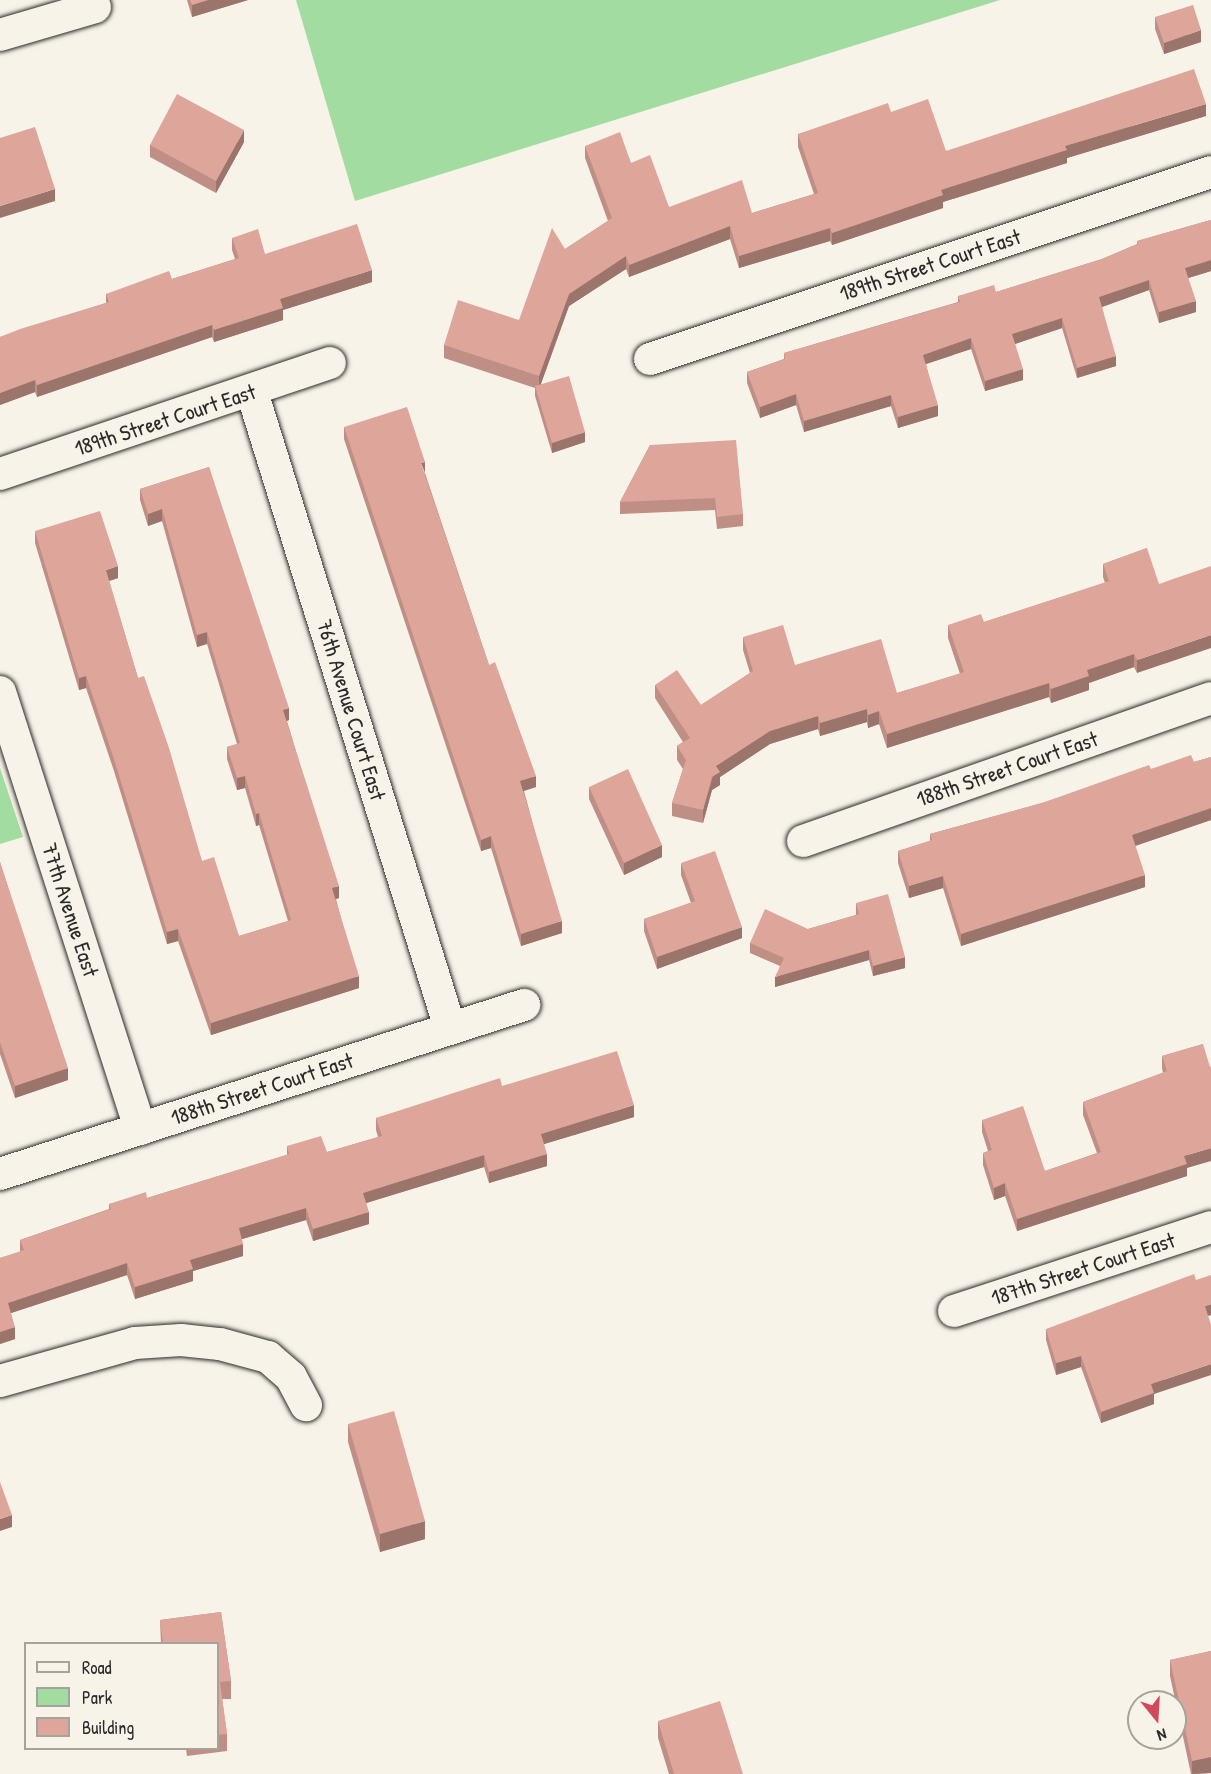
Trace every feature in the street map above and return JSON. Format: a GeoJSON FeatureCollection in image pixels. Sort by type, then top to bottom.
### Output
{"type":"FeatureCollection","features":[{"type":"Feature","properties":{"kind":"street"},"geometry":{"type":"LineString","coordinates":[[0,35],[94,7]]}},
{"type":"Feature","properties":{"kind":"street","name":"189th Street Court East"},"geometry":{"type":"LineString","coordinates":[[650,359],[1211,172]]}},
{"type":"Feature","properties":{"kind":"street","name":"189th Street Court East"},"geometry":{"type":"LineString","coordinates":[[0,474],[252,392],[330,363]]}},
{"type":"Feature","properties":{"kind":"street","name":"76th Avenue Court East"},"geometry":{"type":"LineString","coordinates":[[252,392],[450,1028]]}},
{"type":"Feature","properties":{"kind":"street","name":"77th Avenue East"},"geometry":{"type":"LineString","coordinates":[[0,692],[140,1129]]}},
{"type":"Feature","properties":{"kind":"street","name":"188th Street Court East"},"geometry":{"type":"LineString","coordinates":[[803,840],[1211,698]]}},
{"type":"Feature","properties":{"kind":"street","name":"188th Street Court East"},"geometry":{"type":"LineString","coordinates":[[0,1174],[524,1005]]}},
{"type":"Feature","properties":{"kind":"street","name":"187th Street Court East"},"geometry":{"type":"LineString","coordinates":[[954,1311],[1211,1227]]}},
{"type":"Feature","properties":{"kind":"street"},"geometry":{"type":"LineString","coordinates":[[0,1381],[135,1343],[181,1340],[219,1344],[268,1357],[291,1377],[306,1405]]}},
{"type":"Feature","properties":{"kind":"green space"},"geometry":{"type":"Polygon","coordinates":[[[296,0],[1000,0],[355,201],[296,0]]]}},
{"type":"Feature","properties":{"kind":"green space"},"geometry":{"type":"Polygon","coordinates":[[[0,768],[23,837],[0,844],[0,768]]]}},
{"type":"Feature","properties":{"kind":"building"},"geometry":{"type":"Polygon","coordinates":[[[190,0],[208,0],[192,5],[190,0]]]}},
{"type":"Feature","properties":{"kind":"building"},"geometry":{"type":"Polygon","coordinates":[[[1193,5],[1201,30],[1164,43],[1155,17],[1193,5]]]}},
{"type":"Feature","properties":{"kind":"building"},"geometry":{"type":"Polygon","coordinates":[[[1194,69],[1206,104],[1065,146],[1067,150],[941,190],[943,195],[832,233],[830,228],[739,256],[730,226],[629,265],[626,256],[569,294],[539,376],[444,345],[458,300],[519,320],[552,228],[565,249],[612,218],[585,146],[620,132],[631,163],[650,155],[669,207],[742,180],[752,213],[818,193],[798,134],[888,103],[891,112],[928,99],[946,151],[1194,69]]]}},
{"type":"Feature","properties":{"kind":"building"},"geometry":{"type":"Polygon","coordinates":[[[177,94],[244,130],[216,181],[150,145],[177,94]]]}},
{"type":"Feature","properties":{"kind":"building"},"geometry":{"type":"Polygon","coordinates":[[[35,127],[55,189],[0,206],[0,138],[35,127]]]}},
{"type":"Feature","properties":{"kind":"building"},"geometry":{"type":"Polygon","coordinates":[[[1211,220],[1211,260],[1185,268],[1196,301],[1159,312],[1149,280],[1099,297],[1116,356],[1077,368],[1062,318],[1012,334],[1023,369],[985,381],[971,338],[923,355],[938,405],[898,417],[891,395],[804,421],[796,394],[760,407],[747,372],[785,359],[784,353],[960,302],[958,296],[994,285],[996,292],[1102,259],[1138,244],[1137,241],[1211,220]]]}},
{"type":"Feature","properties":{"kind":"building"},"geometry":{"type":"Polygon","coordinates":[[[357,224],[372,270],[280,299],[283,308],[214,330],[212,325],[37,385],[35,380],[0,393],[0,337],[109,302],[106,294],[169,271],[172,279],[239,258],[232,238],[258,229],[265,254],[357,224]]]}},
{"type":"Feature","properties":{"kind":"building"},"geometry":{"type":"Polygon","coordinates":[[[569,376],[585,432],[552,443],[535,386],[569,376]]]}},
{"type":"Feature","properties":{"kind":"building"},"geometry":{"type":"Polygon","coordinates":[[[407,407],[425,462],[421,463],[489,665],[495,662],[536,776],[520,781],[562,921],[521,934],[491,836],[481,840],[344,427],[407,407]]]}},
{"type":"Feature","properties":{"kind":"building"},"geometry":{"type":"Polygon","coordinates":[[[736,440],[743,514],[717,517],[715,498],[620,502],[650,445],[736,440]]]}},
{"type":"Feature","properties":{"kind":"building"},"geometry":{"type":"Polygon","coordinates":[[[209,467],[289,708],[283,710],[339,886],[332,888],[359,976],[211,1023],[178,929],[167,932],[86,676],[79,678],[35,531],[100,511],[118,566],[106,570],[138,678],[144,676],[169,748],[202,861],[214,857],[239,936],[291,920],[259,813],[256,814],[245,776],[237,778],[227,747],[240,743],[207,632],[197,635],[162,509],[148,514],[140,489],[209,467]]]}},
{"type":"Feature","properties":{"kind":"building"},"geometry":{"type":"Polygon","coordinates":[[[1147,548],[1159,584],[1211,566],[1211,635],[1137,660],[1134,654],[1087,670],[1089,676],[1051,689],[1049,683],[887,734],[879,711],[868,715],[867,709],[820,723],[818,716],[770,731],[716,766],[720,772],[712,777],[703,810],[672,803],[686,760],[677,746],[690,738],[655,685],[677,670],[701,705],[753,671],[743,637],[783,625],[795,665],[881,639],[897,693],[964,672],[948,625],[981,614],[984,622],[1109,581],[1103,564],[1147,548]]]}},
{"type":"Feature","properties":{"kind":"building"},"geometry":{"type":"Polygon","coordinates":[[[1191,755],[1194,762],[1211,757],[1211,808],[1132,835],[1145,875],[961,934],[943,876],[909,886],[898,851],[932,840],[930,834],[1042,803],[1149,765],[1151,769],[1191,755]]]}},
{"type":"Feature","properties":{"kind":"building"},"geometry":{"type":"Polygon","coordinates":[[[628,769],[662,845],[624,863],[589,787],[628,769]]]}},
{"type":"Feature","properties":{"kind":"building"},"geometry":{"type":"Polygon","coordinates":[[[715,851],[742,927],[657,957],[644,919],[695,901],[681,863],[715,851]]]}},
{"type":"Feature","properties":{"kind":"building"},"geometry":{"type":"Polygon","coordinates":[[[0,862],[68,1068],[15,1086],[0,1042],[0,862]]]}},
{"type":"Feature","properties":{"kind":"building"},"geometry":{"type":"Polygon","coordinates":[[[888,894],[905,957],[873,966],[869,950],[775,977],[784,958],[750,943],[765,909],[808,929],[859,914],[856,903],[888,894]]]}},
{"type":"Feature","properties":{"kind":"building"},"geometry":{"type":"Polygon","coordinates":[[[1203,1044],[1211,1066],[1211,1148],[1184,1156],[1187,1164],[1017,1219],[1005,1183],[994,1188],[983,1153],[992,1150],[982,1120],[1023,1106],[1045,1171],[1101,1152],[1083,1102],[1167,1071],[1162,1056],[1203,1044]]]}},
{"type":"Feature","properties":{"kind":"building"},"geometry":{"type":"Polygon","coordinates":[[[617,1051],[634,1105],[541,1134],[547,1154],[489,1172],[484,1155],[363,1193],[369,1212],[313,1229],[306,1208],[239,1228],[243,1244],[190,1260],[193,1269],[135,1287],[127,1263],[8,1303],[15,1327],[0,1332],[0,1258],[24,1250],[20,1240],[111,1209],[109,1204],[146,1192],[147,1198],[289,1154],[287,1146],[321,1136],[327,1152],[382,1136],[376,1118],[500,1078],[502,1086],[617,1051]]]}},
{"type":"Feature","properties":{"kind":"building"},"geometry":{"type":"Polygon","coordinates":[[[1194,1274],[1196,1280],[1211,1275],[1211,1304],[1205,1306],[1211,1325],[1211,1364],[1151,1384],[1154,1393],[1101,1412],[1081,1356],[1056,1363],[1046,1329],[1194,1274]]]}},
{"type":"Feature","properties":{"kind":"building"},"geometry":{"type":"Polygon","coordinates":[[[394,1411],[425,1521],[380,1534],[348,1424],[394,1411]]]}},
{"type":"Feature","properties":{"kind":"building"},"geometry":{"type":"Polygon","coordinates":[[[0,1482],[12,1515],[0,1519],[0,1482]]]}},
{"type":"Feature","properties":{"kind":"building"},"geometry":{"type":"Polygon","coordinates":[[[221,1612],[231,1681],[220,1682],[227,1734],[219,1735],[219,1642],[163,1642],[160,1620],[221,1612]]]}},
{"type":"Feature","properties":{"kind":"building"},"geometry":{"type":"Polygon","coordinates":[[[1211,1651],[1211,1757],[1192,1761],[1187,1738],[1187,1690],[1177,1690],[1170,1660],[1211,1651]]]}},
{"type":"Feature","properties":{"kind":"building"},"geometry":{"type":"Polygon","coordinates":[[[720,1701],[743,1774],[674,1774],[658,1721],[720,1701]]]}}]}
